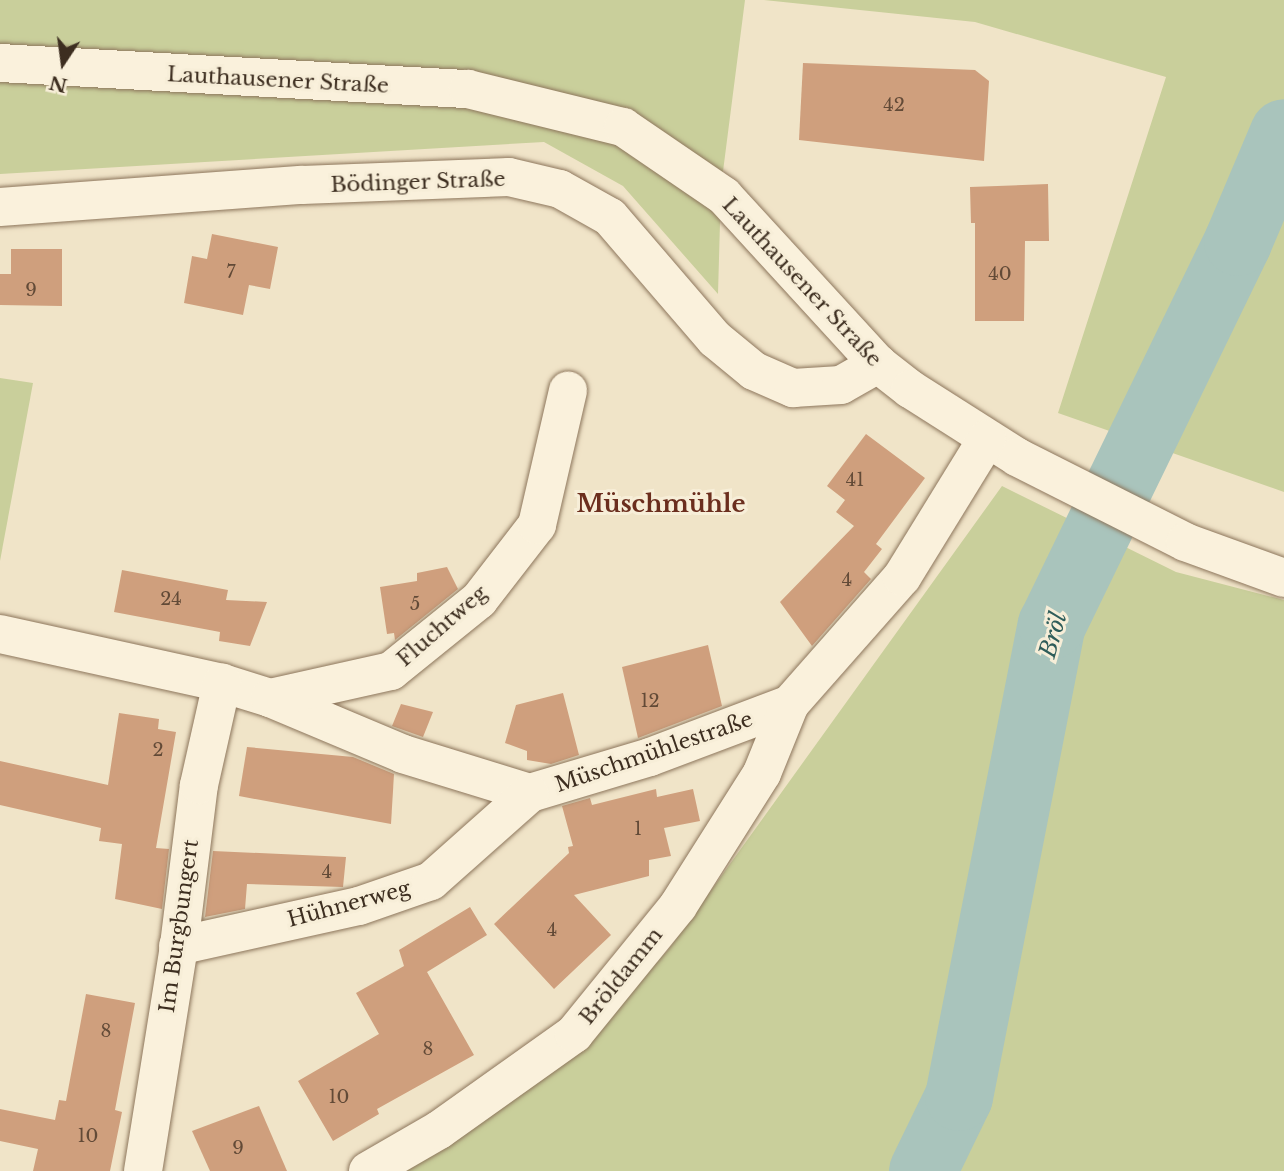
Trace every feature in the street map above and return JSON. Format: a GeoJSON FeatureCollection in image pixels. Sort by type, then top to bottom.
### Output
{"type":"FeatureCollection","features":[{"type":"Feature","properties":{"kind":"street","name":"Lauthausener Straße"},"geometry":{"type":"LineString","coordinates":[[0,63],[468,89],[623,127],[724,196],[878,364],[1002,448],[1185,542],[1284,578]]}},
{"type":"Feature","properties":{"kind":"street","name":"Bödinger Straße"},"geometry":{"type":"LineString","coordinates":[[0,207],[302,185],[509,177],[560,189],[610,217],[715,339],[754,371],[793,388],[841,385],[878,364]]}},
{"type":"Feature","properties":{"kind":"street","name":"Fluchtweg"},"geometry":{"type":"LineString","coordinates":[[270,698],[391,671],[479,600],[537,525],[568,391]]}},
{"type":"Feature","properties":{"kind":"street","name":"Müschmühlestraße"},"geometry":{"type":"LineString","coordinates":[[0,634],[222,683],[270,698],[402,754],[530,793],[627,765],[790,704],[902,577],[1002,448]]}},
{"type":"Feature","properties":{"kind":"street","name":"Im Burgbungert"},"geometry":{"type":"LineString","coordinates":[[143,1171],[178,946],[198,785],[222,683]]}},
{"type":"Feature","properties":{"kind":"street","name":"Bröldamm"},"geometry":{"type":"LineString","coordinates":[[368,1171],[439,1130],[574,1034],[678,906],[762,773],[790,704]]}},
{"type":"Feature","properties":{"kind":"street","name":"Hühnerweg"},"geometry":{"type":"LineString","coordinates":[[178,946],[359,906],[431,881],[530,793]]}},
{"type":"Feature","properties":{"kind":"green space"},"geometry":{"type":"Polygon","coordinates":[[[0,0],[745,0],[721,187],[718,294],[623,186],[544,142],[0,174],[0,0]]]}},
{"type":"Feature","properties":{"kind":"green space"},"geometry":{"type":"Polygon","coordinates":[[[764,0],[1284,0],[1284,492],[1058,413],[1166,77],[975,22],[764,0]]]}},
{"type":"Feature","properties":{"kind":"green space"},"geometry":{"type":"Polygon","coordinates":[[[0,378],[33,383],[0,561],[0,378]]]}},
{"type":"Feature","properties":{"kind":"green space"},"geometry":{"type":"Polygon","coordinates":[[[1002,486],[1176,572],[1284,600],[1284,1171],[386,1171],[585,1038],[668,950],[1002,486]]]}},
{"type":"Feature","properties":{"kind":"building"},"geometry":{"type":"Polygon","coordinates":[[[803,63],[975,70],[989,81],[984,161],[799,140],[803,63]]]}},
{"type":"Feature","properties":{"kind":"building"},"geometry":{"type":"Polygon","coordinates":[[[1048,184],[1049,241],[1025,241],[1024,321],[975,321],[975,223],[971,223],[970,187],[1048,184]]]}},
{"type":"Feature","properties":{"kind":"building"},"geometry":{"type":"Polygon","coordinates":[[[212,234],[278,247],[270,289],[249,285],[243,315],[184,303],[192,256],[207,259],[212,234]]]}},
{"type":"Feature","properties":{"kind":"building"},"geometry":{"type":"Polygon","coordinates":[[[11,249],[62,249],[62,306],[0,305],[0,274],[11,274],[11,249]]]}},
{"type":"Feature","properties":{"kind":"building"},"geometry":{"type":"Polygon","coordinates":[[[866,434],[925,478],[876,544],[882,549],[864,572],[871,579],[812,646],[780,602],[854,526],[836,512],[845,500],[827,486],[866,434]]]}},
{"type":"Feature","properties":{"kind":"building"},"geometry":{"type":"Polygon","coordinates":[[[447,567],[458,589],[395,640],[394,633],[387,634],[380,587],[417,581],[417,573],[447,567]]]}},
{"type":"Feature","properties":{"kind":"building"},"geometry":{"type":"Polygon","coordinates":[[[122,570],[228,590],[226,600],[267,602],[250,646],[219,641],[220,632],[114,612],[122,570]]]}},
{"type":"Feature","properties":{"kind":"building"},"geometry":{"type":"Polygon","coordinates":[[[708,645],[722,706],[638,738],[622,667],[708,645]]]}},
{"type":"Feature","properties":{"kind":"building"},"geometry":{"type":"Polygon","coordinates":[[[563,693],[579,755],[551,764],[527,760],[527,751],[505,743],[516,705],[563,693]]]}},
{"type":"Feature","properties":{"kind":"building"},"geometry":{"type":"Polygon","coordinates":[[[401,704],[433,712],[423,737],[392,726],[401,704]]]}},
{"type":"Feature","properties":{"kind":"building"},"geometry":{"type":"Polygon","coordinates":[[[119,713],[159,719],[158,729],[176,732],[156,848],[169,849],[162,909],[115,899],[122,844],[99,841],[101,828],[0,805],[0,761],[108,785],[119,713]]]}},
{"type":"Feature","properties":{"kind":"building"},"geometry":{"type":"Polygon","coordinates":[[[247,747],[353,757],[394,774],[391,824],[239,796],[247,747]]]}},
{"type":"Feature","properties":{"kind":"building"},"geometry":{"type":"Polygon","coordinates":[[[656,789],[657,797],[693,789],[700,821],[664,828],[671,856],[649,860],[649,876],[574,895],[611,935],[554,989],[494,924],[569,853],[568,847],[573,846],[562,806],[590,798],[592,805],[656,789]]]}},
{"type":"Feature","properties":{"kind":"building"},"geometry":{"type":"Polygon","coordinates":[[[213,851],[346,857],[343,887],[247,884],[245,909],[205,917],[213,851]]]}},
{"type":"Feature","properties":{"kind":"building"},"geometry":{"type":"Polygon","coordinates":[[[470,907],[487,935],[427,972],[474,1055],[377,1109],[379,1114],[333,1141],[298,1081],[379,1034],[356,993],[404,966],[399,950],[470,907]]]}},
{"type":"Feature","properties":{"kind":"building"},"geometry":{"type":"Polygon","coordinates":[[[86,994],[135,1003],[115,1110],[122,1112],[110,1171],[33,1171],[38,1149],[0,1141],[0,1109],[55,1120],[59,1100],[66,1101],[86,994]]]}},
{"type":"Feature","properties":{"kind":"building"},"geometry":{"type":"Polygon","coordinates":[[[259,1106],[287,1171],[210,1171],[192,1131],[259,1106]]]}},
{"type":"Feature","properties":{"kind":"waterway","name":"Bröl"},"geometry":{"type":"LineString","coordinates":[[923,1171],[959,1097],[1052,625],[1238,242],[1284,133]]}},
{"type":"Feature","properties":{"kind":"district","name":"Müschmühle"},"geometry":{"type":"Point","coordinates":[661,504]}}]}
